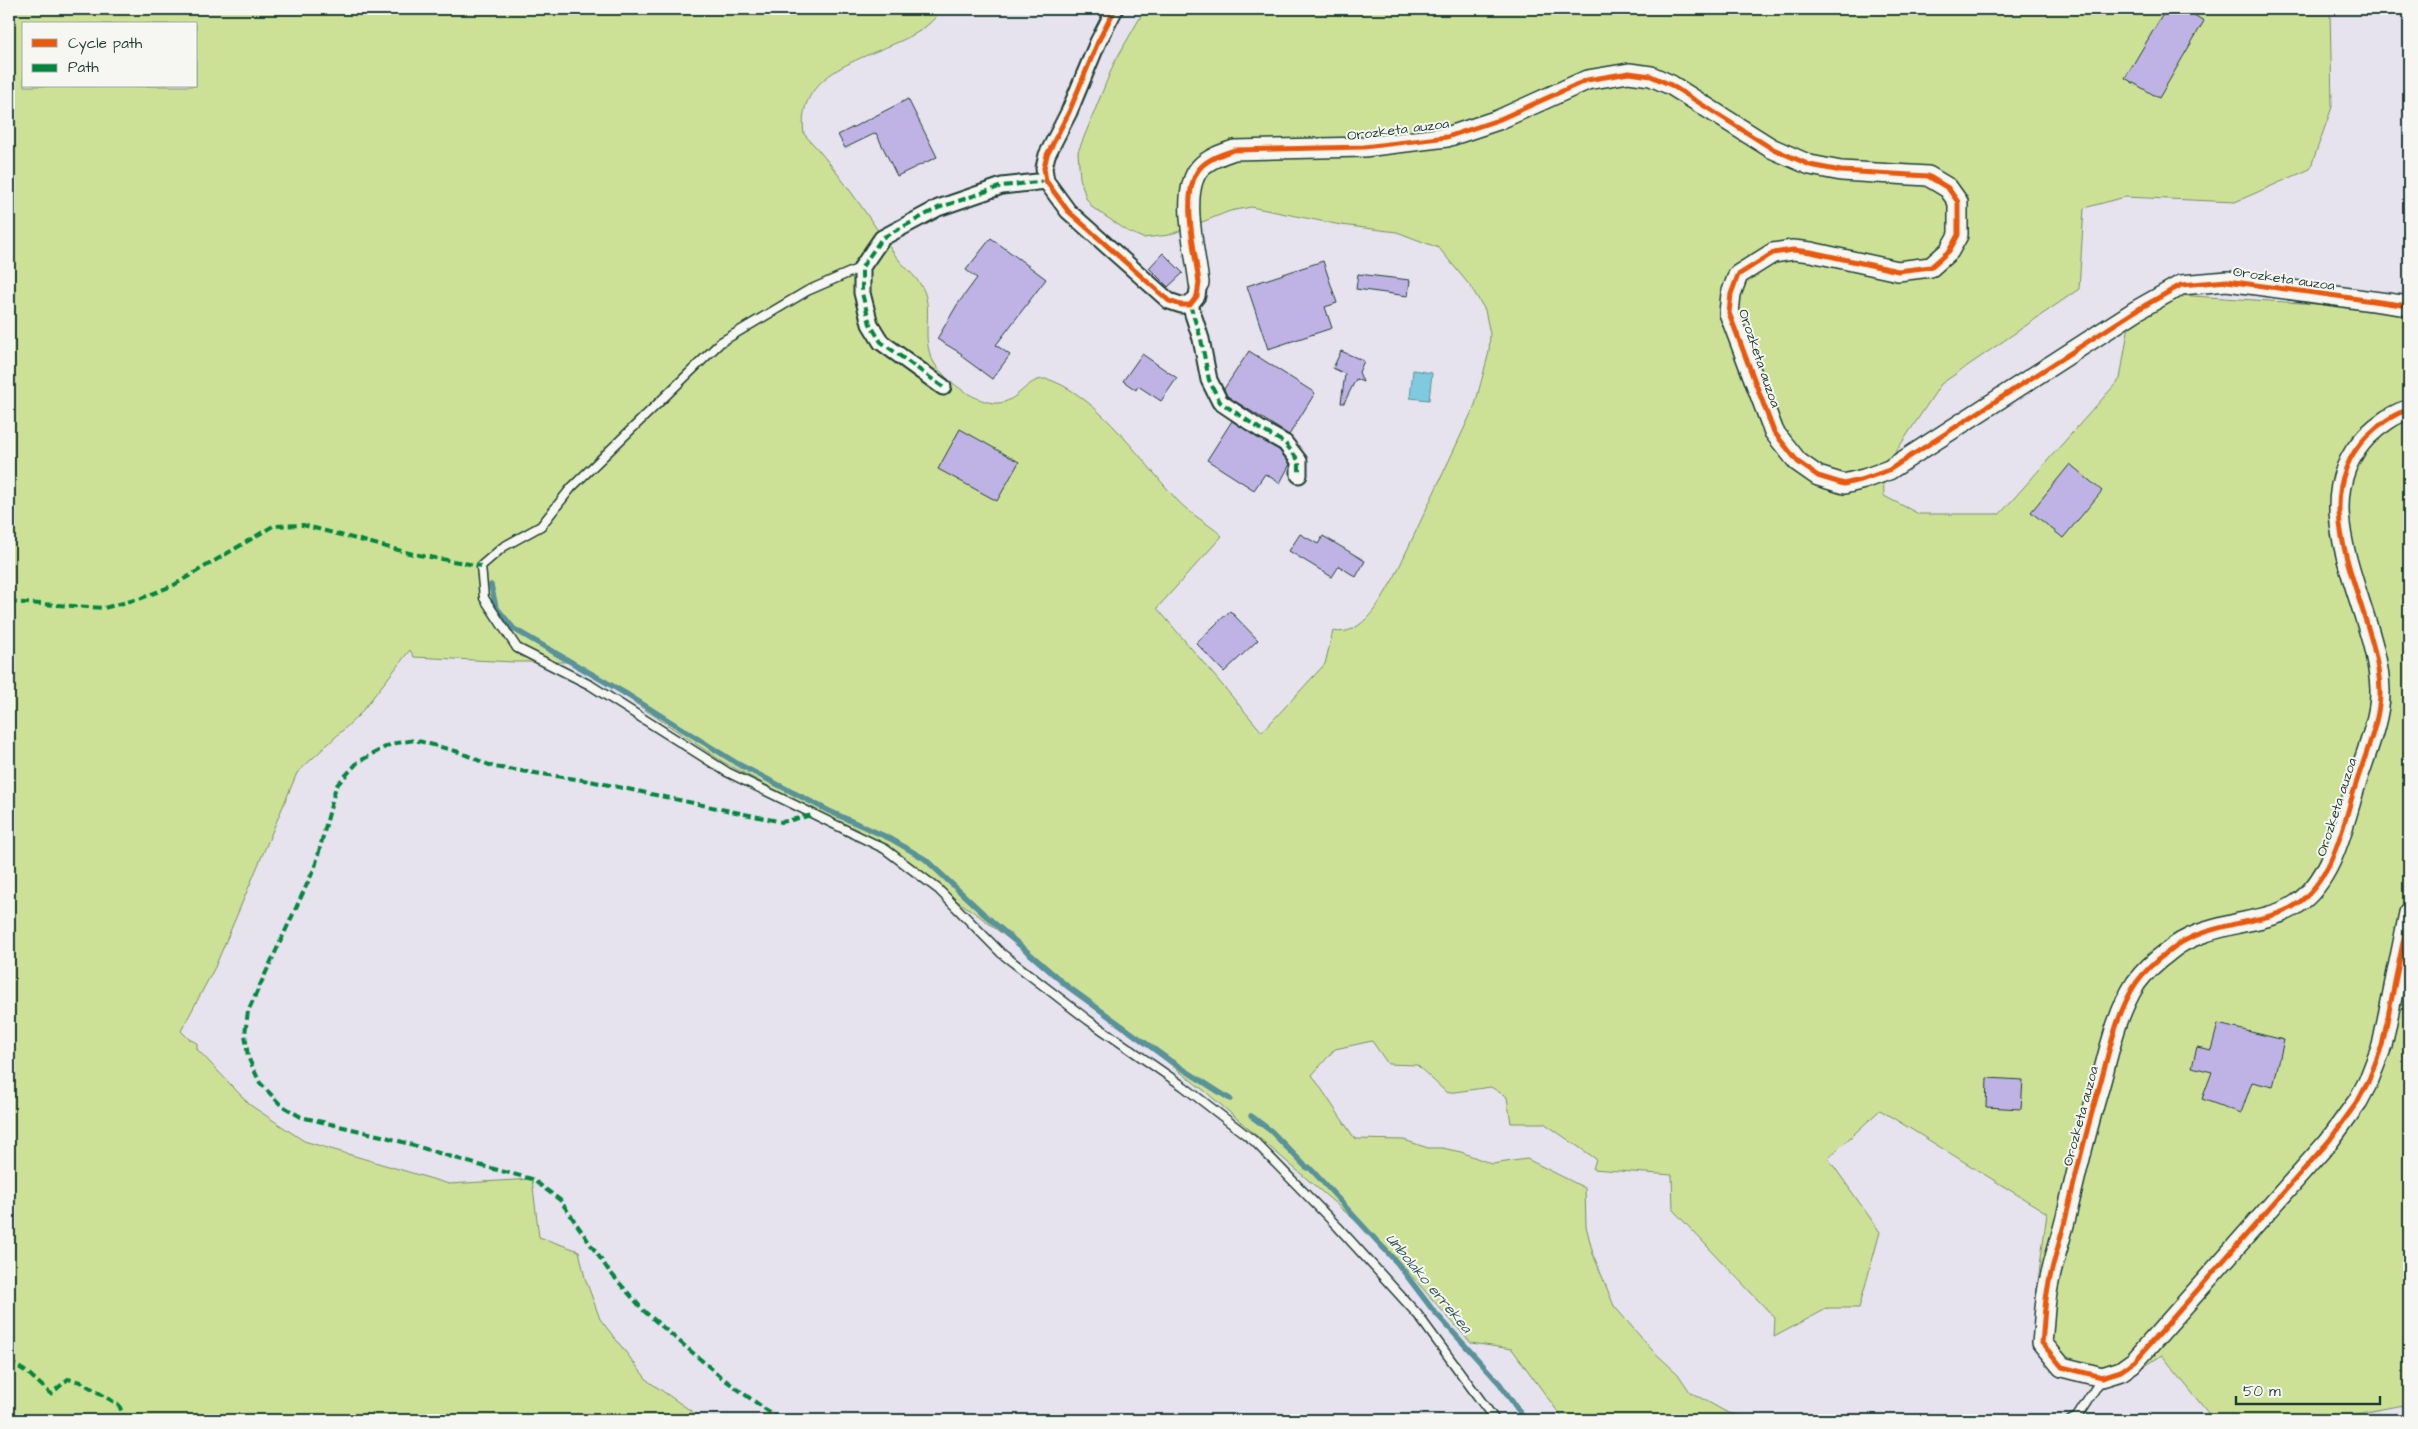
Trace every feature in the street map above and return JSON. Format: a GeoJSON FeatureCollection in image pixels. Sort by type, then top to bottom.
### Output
{"type":"FeatureCollection","features":[{"type":"Feature","properties":{"kind":"street"},"geometry":{"type":"LineString","coordinates":[[1115,9],[1098,42],[1070,112],[1048,155],[1044,168],[1046,180],[1068,211],[1169,301],[1190,305]]}},
{"type":"Feature","properties":{"kind":"street","name":"Orozketa auzoa"},"geometry":{"type":"LineString","coordinates":[[1199,283],[1189,202],[1199,169],[1215,157],[1234,150],[1364,147],[1447,137],[1498,120],[1587,80],[1629,73],[1651,76],[1671,85],[1770,148],[1810,165],[1841,171],[1928,176],[1948,188],[1958,202],[1958,235],[1949,251],[1931,266],[1898,271],[1794,250],[1773,253],[1738,275],[1731,294],[1729,313],[1774,432],[1798,462],[1818,476],[1844,484],[1889,470],[2137,310],[2181,285],[2228,281],[2409,306]]}},
{"type":"Feature","properties":{"kind":"street"},"geometry":{"type":"LineString","coordinates":[[943,387],[881,342],[870,324],[862,293],[862,267],[882,238],[938,208],[1002,186],[1046,180]]}},
{"type":"Feature","properties":{"kind":"street"},"geometry":{"type":"LineString","coordinates":[[1190,305],[1197,296],[1199,283]]}},
{"type":"Feature","properties":{"kind":"street"},"geometry":{"type":"LineString","coordinates":[[1190,305],[1201,338],[1209,380],[1220,402],[1260,429],[1285,442],[1299,461],[1299,476]]}},
{"type":"Feature","properties":{"kind":"street","name":"Orozketa auzoa"},"geometry":{"type":"LineString","coordinates":[[2102,1377],[2062,1367],[2042,1343],[2046,1294],[2087,1129],[2117,1023],[2137,983],[2169,950],[2192,937],[2215,929],[2266,917],[2296,906],[2312,891],[2330,863],[2374,723],[2380,693],[2378,663],[2340,530],[2338,501],[2344,472],[2353,451],[2371,432],[2403,411],[2409,410]]}},
{"type":"Feature","properties":{"kind":"street"},"geometry":{"type":"LineString","coordinates":[[2102,1377],[2121,1371],[2135,1361],[2329,1141],[2358,1101],[2368,1082],[2382,1046],[2409,913]]}},
{"type":"Feature","properties":{"kind":"lane"},"geometry":{"type":"LineString","coordinates":[[862,267],[807,291],[721,342],[571,488],[541,526],[504,547],[481,566],[484,598],[517,648],[590,685],[727,772],[885,849],[938,889],[1001,953],[1088,1020],[1183,1086],[1254,1141],[1338,1227],[1418,1315],[1495,1420]]}},
{"type":"Feature","properties":{"kind":"lane"},"geometry":{"type":"LineString","coordinates":[[2071,1420],[2077,1417],[2102,1377]]}},
{"type":"Feature","properties":{"kind":"green space"},"geometry":{"type":"Polygon","coordinates":[[[9,9],[943,9],[918,32],[860,58],[824,79],[812,93],[804,111],[804,134],[841,178],[895,255],[922,287],[926,297],[927,342],[930,353],[935,364],[949,380],[980,400],[997,403],[1010,399],[1033,382],[1039,380],[1053,381],[1071,390],[1121,434],[1183,506],[1222,536],[1157,608],[1262,732],[1325,664],[1333,631],[1344,632],[1362,622],[1378,605],[1395,576],[1475,405],[1489,352],[1490,334],[1485,310],[1471,287],[1439,248],[1397,232],[1341,225],[1251,207],[1230,211],[1169,235],[1143,238],[1129,232],[1093,208],[1086,198],[1080,178],[1078,152],[1114,63],[1145,9],[2330,9],[2332,107],[2310,169],[2235,202],[2125,197],[2084,208],[2079,289],[1941,384],[1883,471],[1884,496],[1919,514],[2000,514],[2120,379],[2130,319],[2177,295],[2409,310],[2409,1404],[2346,1416],[2340,1420],[2209,1420],[2208,1413],[2162,1355],[2119,1383],[2083,1383],[2051,1344],[2036,1296],[2047,1213],[1880,1110],[1828,1158],[1880,1232],[1859,1308],[1828,1308],[1774,1337],[1775,1318],[1673,1210],[1672,1175],[1593,1169],[1596,1159],[1544,1123],[1511,1123],[1507,1097],[1491,1087],[1447,1093],[1417,1065],[1388,1064],[1372,1041],[1335,1049],[1312,1075],[1355,1139],[1404,1140],[1428,1148],[1442,1148],[1461,1152],[1492,1164],[1527,1159],[1585,1188],[1586,1226],[1593,1254],[1614,1306],[1652,1350],[1678,1374],[1690,1392],[1728,1413],[1751,1418],[1751,1420],[1564,1420],[1512,1349],[1471,1343],[1386,1247],[1206,1092],[978,915],[857,833],[723,762],[574,662],[514,662],[414,657],[410,650],[359,715],[297,773],[215,967],[181,1031],[189,1039],[197,1043],[197,1049],[250,1105],[304,1141],[449,1184],[532,1179],[539,1237],[579,1251],[585,1278],[600,1319],[648,1381],[704,1420],[9,1420],[9,9]]]}},
{"type":"Feature","properties":{"kind":"water"},"geometry":{"type":"Polygon","coordinates":[[[1413,370],[1432,373],[1429,400],[1410,398],[1413,370]]]}},
{"type":"Feature","properties":{"kind":"building"},"geometry":{"type":"Polygon","coordinates":[[[2166,9],[2184,9],[2204,21],[2159,98],[2125,78],[2166,9]]]}},
{"type":"Feature","properties":{"kind":"building"},"geometry":{"type":"Polygon","coordinates":[[[908,99],[937,157],[897,176],[876,133],[845,148],[838,135],[908,99]]]}},
{"type":"Feature","properties":{"kind":"building"},"geometry":{"type":"Polygon","coordinates":[[[991,238],[1046,279],[996,345],[1010,355],[992,379],[961,356],[962,354],[937,339],[957,305],[977,278],[966,270],[991,238]]]}},
{"type":"Feature","properties":{"kind":"building"},"geometry":{"type":"Polygon","coordinates":[[[1163,253],[1183,273],[1168,287],[1149,268],[1163,253]]]}},
{"type":"Feature","properties":{"kind":"building"},"geometry":{"type":"Polygon","coordinates":[[[1323,261],[1337,303],[1325,307],[1332,328],[1268,349],[1247,286],[1323,261]]]}},
{"type":"Feature","properties":{"kind":"building"},"geometry":{"type":"Polygon","coordinates":[[[1358,274],[1410,280],[1408,296],[1356,289],[1358,274]]]}},
{"type":"Feature","properties":{"kind":"building"},"geometry":{"type":"Polygon","coordinates":[[[1249,351],[1315,393],[1289,435],[1227,396],[1224,389],[1249,351]]]}},
{"type":"Feature","properties":{"kind":"building"},"geometry":{"type":"Polygon","coordinates":[[[1341,351],[1364,361],[1359,372],[1363,382],[1356,379],[1344,403],[1341,403],[1345,374],[1333,368],[1341,351]]]}},
{"type":"Feature","properties":{"kind":"building"},"geometry":{"type":"Polygon","coordinates":[[[1142,354],[1177,378],[1161,401],[1138,386],[1136,390],[1123,381],[1142,354]]]}},
{"type":"Feature","properties":{"kind":"building"},"geometry":{"type":"Polygon","coordinates":[[[1232,421],[1279,450],[1290,464],[1280,483],[1265,474],[1254,490],[1207,460],[1232,421]]]}},
{"type":"Feature","properties":{"kind":"building"},"geometry":{"type":"Polygon","coordinates":[[[960,429],[1019,462],[997,501],[938,469],[960,429]]]}},
{"type":"Feature","properties":{"kind":"building"},"geometry":{"type":"Polygon","coordinates":[[[2070,464],[2102,491],[2063,538],[2031,512],[2070,464]]]}},
{"type":"Feature","properties":{"kind":"building"},"geometry":{"type":"Polygon","coordinates":[[[1300,534],[1318,544],[1323,536],[1365,561],[1356,577],[1339,566],[1332,577],[1289,551],[1300,534]]]}},
{"type":"Feature","properties":{"kind":"building"},"geometry":{"type":"Polygon","coordinates":[[[1230,611],[1258,640],[1224,672],[1196,643],[1230,611]]]}},
{"type":"Feature","properties":{"kind":"building"},"geometry":{"type":"Polygon","coordinates":[[[2218,1024],[2284,1040],[2273,1087],[2252,1082],[2241,1113],[2202,1099],[2212,1072],[2192,1067],[2197,1047],[2211,1050],[2218,1024]]]}},
{"type":"Feature","properties":{"kind":"building"},"geometry":{"type":"Polygon","coordinates":[[[1987,1078],[2023,1080],[2021,1109],[1986,1107],[1987,1078]]]}},
{"type":"Feature","properties":{"kind":"waterway"},"geometry":{"type":"LineString","coordinates":[[491,585],[496,607],[514,629],[628,695],[738,764],[829,811],[891,839],[925,859],[985,915],[1067,986],[1169,1060],[1230,1099]]}},
{"type":"Feature","properties":{"kind":"waterway","name":"Unbolako errekea"},"geometry":{"type":"LineString","coordinates":[[1251,1116],[1271,1131],[1307,1168],[1309,1167],[1398,1264],[1432,1309],[1500,1384],[1525,1420]]}},
{"type":"Feature","properties":{"kind":"waterway"},"geometry":{"type":"LineString","coordinates":[[2407,1420],[2409,1416]]}},
{"type":"Feature","properties":{"kind":"marked path"},"geometry":{"type":"LineString","coordinates":[[943,387],[881,342],[870,324],[862,293],[862,267],[882,238],[938,208],[1002,186],[1046,181]]}},
{"type":"Feature","properties":{"kind":"marked path"},"geometry":{"type":"LineString","coordinates":[[1190,305],[1201,339],[1209,380],[1220,402],[1285,443],[1299,461],[1299,475]]}},
{"type":"Feature","properties":{"kind":"marked path"},"geometry":{"type":"LineString","coordinates":[[9,602],[104,608],[142,598],[174,585],[273,526],[303,525],[413,554],[481,566]]}},
{"type":"Feature","properties":{"kind":"marked path"},"geometry":{"type":"LineString","coordinates":[[780,1420],[721,1377],[644,1311],[609,1271],[560,1200],[532,1179],[386,1137],[301,1117],[281,1105],[260,1083],[248,1057],[245,1034],[248,1011],[315,867],[336,786],[358,762],[391,744],[415,740],[459,752],[494,767],[590,781],[782,822],[812,815]]}},
{"type":"Feature","properties":{"kind":"marked path"},"geometry":{"type":"LineString","coordinates":[[9,1361],[28,1373],[51,1394],[68,1379],[81,1382],[119,1405],[125,1420]]}},
{"type":"Feature","properties":{"kind":"cycle path"},"geometry":{"type":"LineString","coordinates":[[1115,9],[1098,42],[1069,112],[1047,155],[1044,168],[1046,181],[1068,211],[1169,301],[1181,305],[1190,305],[1197,296],[1199,283],[1190,224],[1191,192],[1194,179],[1200,168],[1216,157],[1234,150],[1364,147],[1447,137],[1498,120],[1587,80],[1629,73],[1651,76],[1671,85],[1771,148],[1810,165],[1841,171],[1928,176],[1948,188],[1958,202],[1958,235],[1949,251],[1931,267],[1898,271],[1811,252],[1793,250],[1773,253],[1738,275],[1731,294],[1729,313],[1774,432],[1798,462],[1818,476],[1844,484],[1889,470],[2137,310],[2181,285],[2227,281],[2409,306]]}},
{"type":"Feature","properties":{"kind":"cycle path"},"geometry":{"type":"LineString","coordinates":[[2409,410],[2387,420],[2367,436],[2348,464],[2340,494],[2340,526],[2347,559],[2376,658],[2380,690],[2380,701],[2375,726],[2341,835],[2320,881],[2297,904],[2277,914],[2211,930],[2184,941],[2151,966],[2136,983],[2129,995],[2118,1021],[2085,1136],[2053,1264],[2045,1305],[2042,1343],[2062,1367],[2102,1377],[2121,1371],[2135,1361],[2329,1141],[2358,1101],[2368,1082],[2382,1046],[2409,913]]}}]}
